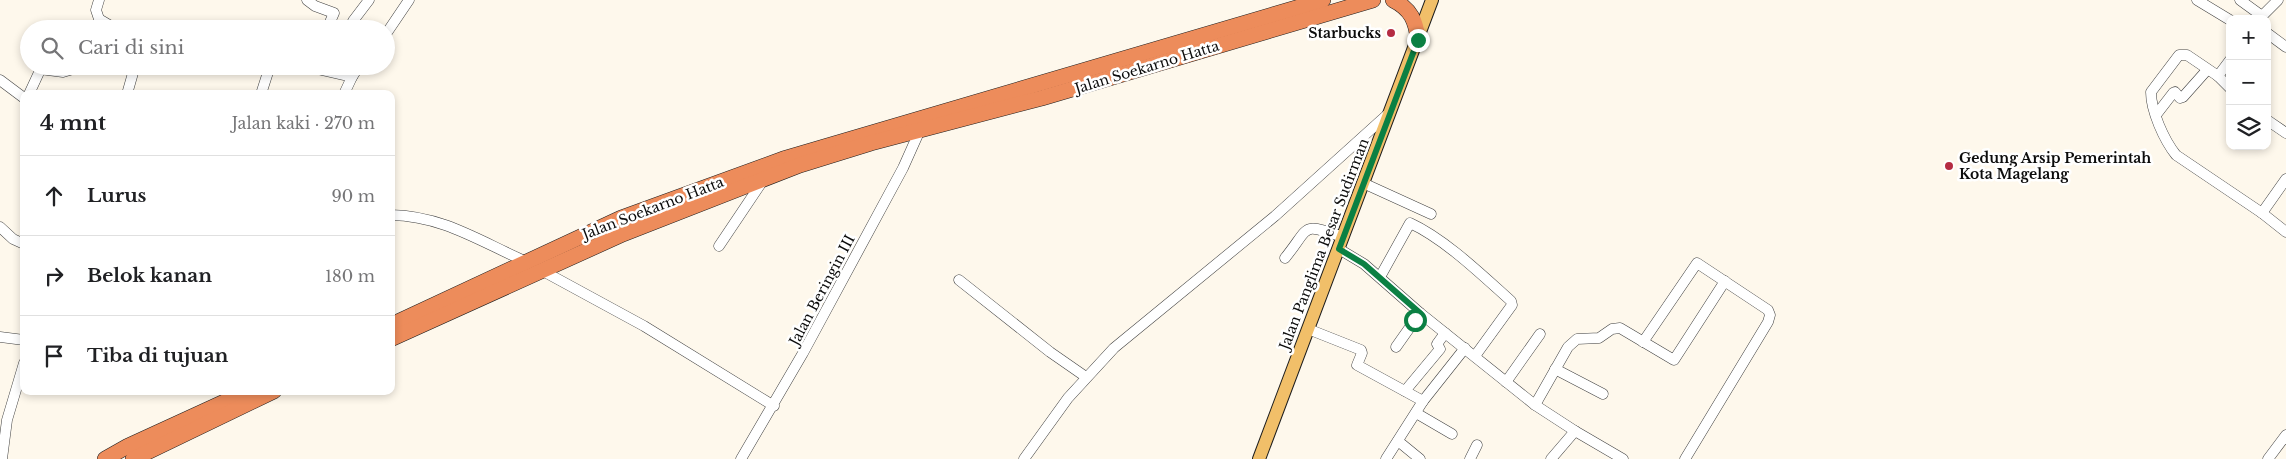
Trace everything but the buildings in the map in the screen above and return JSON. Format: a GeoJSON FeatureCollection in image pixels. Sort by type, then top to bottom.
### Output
{"type":"FeatureCollection","features":[{"type":"Feature","properties":{"kind":"highway","name":"Jalan Soekarno Hatta"},"geometry":{"type":"LineString","coordinates":[[395,323],[621,218],[717,182],[809,151],[1033,100],[1206,42],[1323,0]]}},
{"type":"Feature","properties":{"kind":"highway","name":"Jalan Soekarno Hatta"},"geometry":{"type":"LineString","coordinates":[[1206,42],[1373,0]]}},
{"type":"Feature","properties":{"kind":"highway"},"geometry":{"type":"LineString","coordinates":[[1394,0],[1411,14],[1416,23],[1418,40]]}},
{"type":"Feature","properties":{"kind":"highway","name":"Jalan Soekarno Hatta"},"geometry":{"type":"LineString","coordinates":[[395,337],[623,234],[832,154],[923,124]]}},
{"type":"Feature","properties":{"kind":"highway"},"geometry":{"type":"LineString","coordinates":[[106,459],[128,446],[239,395]]}},
{"type":"Feature","properties":{"kind":"highway"},"geometry":{"type":"LineString","coordinates":[[132,459],[266,395]]}},
{"type":"Feature","properties":{"kind":"main road","name":"Jalan Panglima Besar Sudirman"},"geometry":{"type":"LineString","coordinates":[[1259,459],[1418,40],[1430,2]]}},
{"type":"Feature","properties":{"kind":"street"},"geometry":{"type":"LineString","coordinates":[[99,0],[96,10],[101,20]]}},
{"type":"Feature","properties":{"kind":"street"},"geometry":{"type":"LineString","coordinates":[[306,0],[334,13],[331,20]]}},
{"type":"Feature","properties":{"kind":"street"},"geometry":{"type":"LineString","coordinates":[[354,20],[369,0]]}},
{"type":"Feature","properties":{"kind":"street"},"geometry":{"type":"LineString","coordinates":[[395,21],[410,0]]}},
{"type":"Feature","properties":{"kind":"street"},"geometry":{"type":"LineString","coordinates":[[2197,0],[2226,18]]}},
{"type":"Feature","properties":{"kind":"street"},"geometry":{"type":"LineString","coordinates":[[2240,0],[2259,15]]}},
{"type":"Feature","properties":{"kind":"street"},"geometry":{"type":"LineString","coordinates":[[2263,15],[2278,0]]}},
{"type":"Feature","properties":{"kind":"street"},"geometry":{"type":"LineString","coordinates":[[2271,36],[2286,47]]}},
{"type":"Feature","properties":{"kind":"street"},"geometry":{"type":"LineString","coordinates":[[2226,84],[2218,76],[2184,54],[2174,58],[2150,92],[2156,115],[2170,148],[2176,155],[2262,213],[2286,232]]}},
{"type":"Feature","properties":{"kind":"street"},"geometry":{"type":"LineString","coordinates":[[2218,76],[2226,65]]}},
{"type":"Feature","properties":{"kind":"street"},"geometry":{"type":"LineString","coordinates":[[2156,115],[2173,93],[2183,97],[2207,70]]}},
{"type":"Feature","properties":{"kind":"street"},"geometry":{"type":"LineString","coordinates":[[31,90],[38,75]]}},
{"type":"Feature","properties":{"kind":"street"},"geometry":{"type":"LineString","coordinates":[[128,90],[132,75]]}},
{"type":"Feature","properties":{"kind":"street"},"geometry":{"type":"LineString","coordinates":[[262,90],[267,75]]}},
{"type":"Feature","properties":{"kind":"street"},"geometry":{"type":"LineString","coordinates":[[344,75],[352,77],[346,90]]}},
{"type":"Feature","properties":{"kind":"street"},"geometry":{"type":"LineString","coordinates":[[0,80],[20,95]]}},
{"type":"Feature","properties":{"kind":"street"},"geometry":{"type":"LineString","coordinates":[[1024,459],[1086,377],[1114,348],[1275,216],[1391,111]]}},
{"type":"Feature","properties":{"kind":"street"},"geometry":{"type":"LineString","coordinates":[[2271,123],[2286,134]]}},
{"type":"Feature","properties":{"kind":"street","name":"Jalan Beringin III"},"geometry":{"type":"LineString","coordinates":[[741,459],[774,406],[903,168],[923,124]]}},
{"type":"Feature","properties":{"kind":"street"},"geometry":{"type":"LineString","coordinates":[[719,246],[764,179]]}},
{"type":"Feature","properties":{"kind":"street"},"geometry":{"type":"LineString","coordinates":[[2262,213],[2286,179]]}},
{"type":"Feature","properties":{"kind":"street"},"geometry":{"type":"LineString","coordinates":[[1363,183],[1431,214]]}},
{"type":"Feature","properties":{"kind":"street"},"geometry":{"type":"LineString","coordinates":[[395,215],[418,216],[436,220],[525,262]]}},
{"type":"Feature","properties":{"kind":"street"},"geometry":{"type":"LineString","coordinates":[[1380,277],[1408,225],[1411,223],[1476,270],[1511,301],[1512,305],[1475,356]]}},
{"type":"Feature","properties":{"kind":"street"},"geometry":{"type":"LineString","coordinates":[[0,227],[13,239],[20,242]]}},
{"type":"Feature","properties":{"kind":"street"},"geometry":{"type":"LineString","coordinates":[[1285,258],[1304,232],[1310,228],[1343,237]]}},
{"type":"Feature","properties":{"kind":"street"},"geometry":{"type":"LineString","coordinates":[[1339,249],[1364,264],[1420,313],[1535,405],[1623,459]]}},
{"type":"Feature","properties":{"kind":"street"},"geometry":{"type":"LineString","coordinates":[[1643,342],[1697,263],[1760,303],[1768,310],[1770,315],[1768,322],[1685,459]]}},
{"type":"Feature","properties":{"kind":"street"},"geometry":{"type":"LineString","coordinates":[[541,270],[644,326],[774,406]]}},
{"type":"Feature","properties":{"kind":"street"},"geometry":{"type":"LineString","coordinates":[[959,280],[1050,352],[1086,377]]}},
{"type":"Feature","properties":{"kind":"street"},"geometry":{"type":"LineString","coordinates":[[1535,405],[1568,347],[1577,339],[1599,338],[1612,329],[1620,328],[1674,360],[1725,281]]}},
{"type":"Feature","properties":{"kind":"street"},"geometry":{"type":"LineString","coordinates":[[1396,347],[1420,313]]}},
{"type":"Feature","properties":{"kind":"street"},"geometry":{"type":"LineString","coordinates":[[1308,329],[1360,350],[1362,353],[1357,365],[1423,401]]}},
{"type":"Feature","properties":{"kind":"street"},"geometry":{"type":"LineString","coordinates":[[1405,391],[1440,349],[1437,344],[1445,333]]}},
{"type":"Feature","properties":{"kind":"street"},"geometry":{"type":"LineString","coordinates":[[1506,382],[1540,334]]}},
{"type":"Feature","properties":{"kind":"street"},"geometry":{"type":"LineString","coordinates":[[0,337],[20,340]]}},
{"type":"Feature","properties":{"kind":"street"},"geometry":{"type":"LineString","coordinates":[[1386,459],[1423,401],[1466,348]]}},
{"type":"Feature","properties":{"kind":"street"},"geometry":{"type":"LineString","coordinates":[[1555,369],[1603,394]]}},
{"type":"Feature","properties":{"kind":"street"},"geometry":{"type":"LineString","coordinates":[[2,459],[8,420],[20,377]]}},
{"type":"Feature","properties":{"kind":"street"},"geometry":{"type":"LineString","coordinates":[[1416,413],[1452,434]]}},
{"type":"Feature","properties":{"kind":"street"},"geometry":{"type":"LineString","coordinates":[[1552,459],[1575,431]]}},
{"type":"Feature","properties":{"kind":"street"},"geometry":{"type":"LineString","coordinates":[[2268,459],[2286,435]]}},
{"type":"Feature","properties":{"kind":"street"},"geometry":{"type":"LineString","coordinates":[[1398,441],[1420,459]]}},
{"type":"Feature","properties":{"kind":"street"},"geometry":{"type":"LineString","coordinates":[[1470,459],[1477,445]]}},
{"type":"Feature","properties":{"kind":"place","name":"Starbucks"},"geometry":{"type":"Point","coordinates":[1391,33]}},
{"type":"Feature","properties":{"kind":"place","name":"Gedung Arsip Pemerintah Kota Magelang"},"geometry":{"type":"Point","coordinates":[1949,166]}},
{"type":"Feature","properties":{"kind":"route"},"geometry":{"type":"LineString","coordinates":[[1415,320],[1420,313],[1364,264],[1339,249],[1418,40]]}}]}
